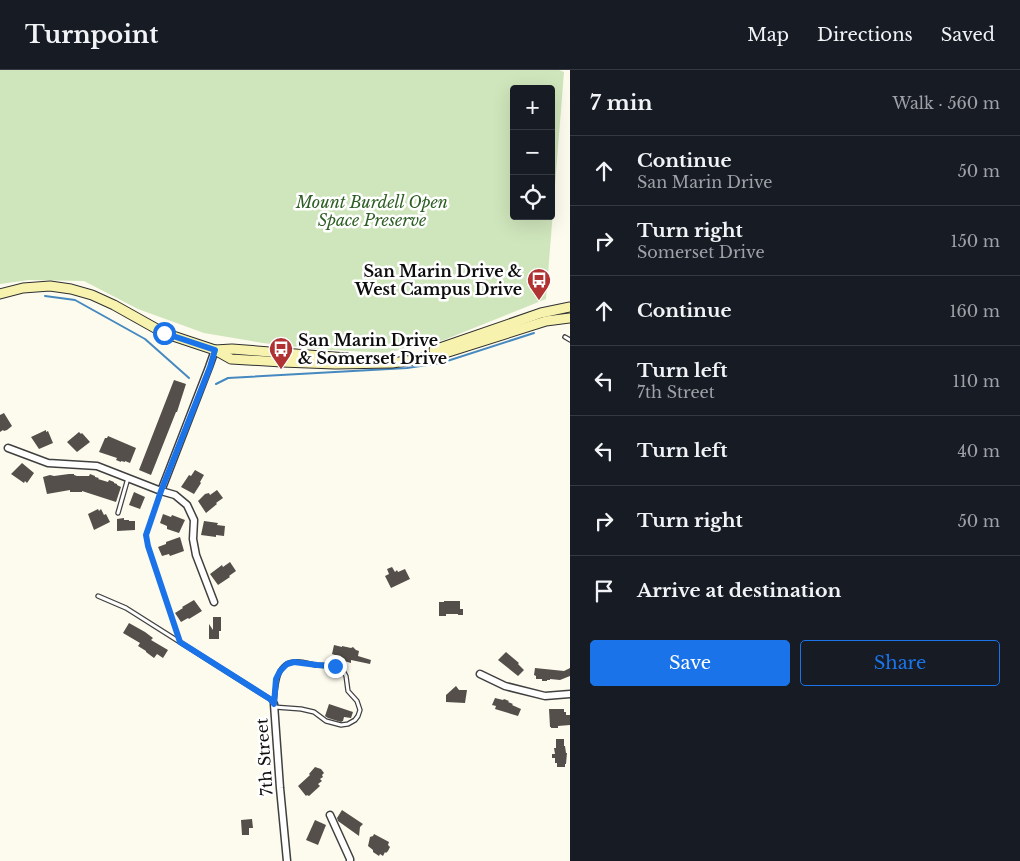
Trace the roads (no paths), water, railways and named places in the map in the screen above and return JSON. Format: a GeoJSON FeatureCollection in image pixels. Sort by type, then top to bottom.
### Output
{"type":"FeatureCollection","features":[{"type":"Feature","properties":{"kind":"main road"},"geometry":{"type":"LineString","coordinates":[[0,294],[23,288],[50,286],[71,289],[92,295],[114,305],[164,333],[215,350],[232,359],[335,364],[414,360],[442,354],[546,321],[570,318]]}},
{"type":"Feature","properties":{"kind":"main road"},"geometry":{"type":"LineString","coordinates":[[215,350],[232,349],[338,358],[410,355],[437,350],[541,312],[570,307]]}},
{"type":"Feature","properties":{"kind":"street"},"geometry":{"type":"LineString","coordinates":[[161,491],[215,350]]}},
{"type":"Feature","properties":{"kind":"street"},"geometry":{"type":"LineString","coordinates":[[8,448],[48,463],[97,466],[175,495],[187,505],[194,520],[193,539],[196,555],[214,602]]}},
{"type":"Feature","properties":{"kind":"street"},"geometry":{"type":"LineString","coordinates":[[480,674],[505,686],[545,696],[570,694]]}},
{"type":"Feature","properties":{"kind":"street","name":"7th Street"},"geometry":{"type":"LineString","coordinates":[[274,706],[287,861]]}},
{"type":"Feature","properties":{"kind":"street"},"geometry":{"type":"LineString","coordinates":[[330,815],[350,861]]}},
{"type":"Feature","properties":{"kind":"lane"},"geometry":{"type":"LineString","coordinates":[[565,338],[570,340]]}},
{"type":"Feature","properties":{"kind":"lane"},"geometry":{"type":"LineString","coordinates":[[118,513],[128,477]]}},
{"type":"Feature","properties":{"kind":"lane","name":"7th Street"},"geometry":{"type":"LineString","coordinates":[[98,596],[126,608],[270,699],[274,706]]}},
{"type":"Feature","properties":{"kind":"lane"},"geometry":{"type":"LineString","coordinates":[[294,662],[335,666],[342,669],[346,676],[348,691],[357,702],[360,710],[355,720],[341,725],[326,721],[314,712],[274,706],[276,679],[280,671],[287,664],[294,662]]}},
{"type":"Feature","properties":{"kind":"waterway"},"geometry":{"type":"LineString","coordinates":[[45,296],[75,300],[145,339],[189,378]]}},
{"type":"Feature","properties":{"kind":"waterway"},"geometry":{"type":"LineString","coordinates":[[216,384],[228,378],[407,368],[441,363],[534,333]]}},
{"type":"Feature","properties":{"kind":"place","name":"San Marin Drive & West Campus Drive"},"geometry":{"type":"Point","coordinates":[539,301]}},
{"type":"Feature","properties":{"kind":"place","name":"San Marin Drive & Somerset Drive"},"geometry":{"type":"Point","coordinates":[281,370]}},
{"type":"Feature","properties":{"kind":"park label","name":"Mount Burdell Open Space Preserve"},"geometry":{"type":"Point","coordinates":[372,211]}}]}
